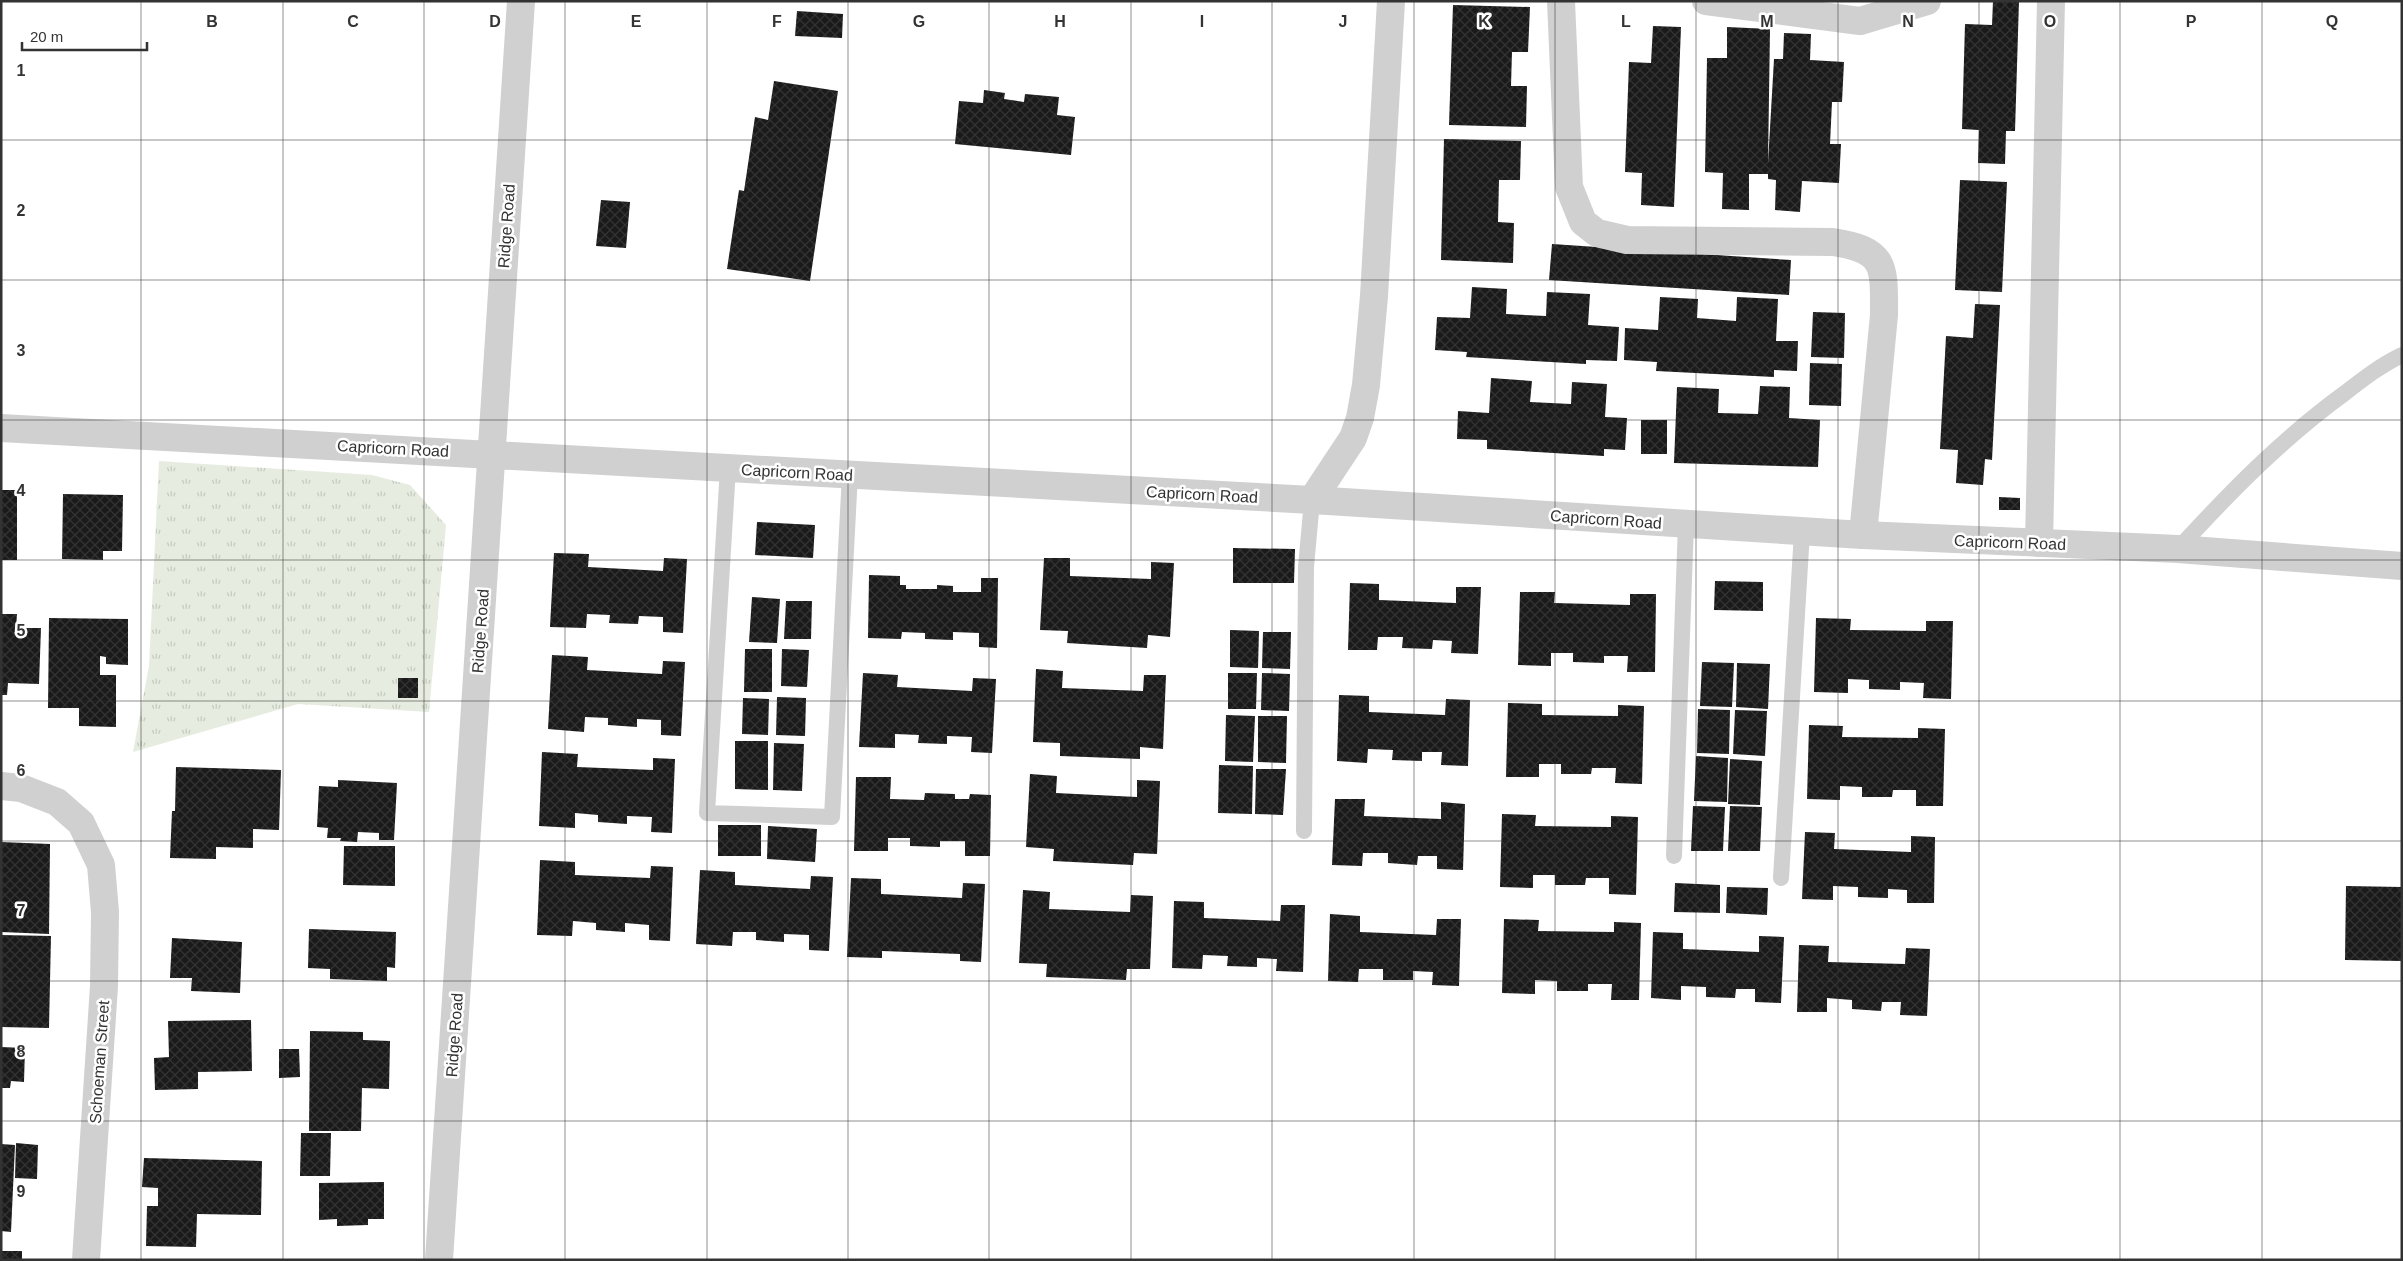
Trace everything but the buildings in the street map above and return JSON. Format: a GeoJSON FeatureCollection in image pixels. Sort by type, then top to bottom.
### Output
{"type":"FeatureCollection","features":[{"type":"Feature","properties":{"kind":"street","name":"Ridge Road"},"geometry":{"type":"LineString","coordinates":[[439,1260],[521,1]]}},
{"type":"Feature","properties":{"kind":"street"},"geometry":{"type":"LineString","coordinates":[[1312,500],[1353,438],[1360,418],[1366,385],[1374,296],[1391,1]]}},
{"type":"Feature","properties":{"kind":"street"},"geometry":{"type":"LineString","coordinates":[[1561,1],[1568,188],[1582,222],[1597,233],[1627,240],[1833,242],[1857,246],[1871,254],[1879,264],[1884,279],[1884,315],[1864,535]]}},
{"type":"Feature","properties":{"kind":"street"},"geometry":{"type":"LineString","coordinates":[[1706,1],[1860,21],[1927,1]]}},
{"type":"Feature","properties":{"kind":"street"},"geometry":{"type":"LineString","coordinates":[[2039,543],[2051,1]]}},
{"type":"Feature","properties":{"kind":"street","name":"Capricorn Road"},"geometry":{"type":"LineString","coordinates":[[1,428],[1312,500],[1802,532],[2178,548],[2402,566]]}},
{"type":"Feature","properties":{"kind":"street","name":"Schoeman Street"},"geometry":{"type":"LineString","coordinates":[[1,786],[21,788],[57,802],[80,823],[101,865],[105,912],[104,986],[86,1260]]}},
{"type":"Feature","properties":{"kind":"lane"},"geometry":{"type":"LineString","coordinates":[[2178,548],[2239,482],[2313,416],[2384,364],[2402,355]]}},
{"type":"Feature","properties":{"kind":"lane"},"geometry":{"type":"LineString","coordinates":[[728,468],[707,813],[832,817],[850,474]]}},
{"type":"Feature","properties":{"kind":"lane"},"geometry":{"type":"LineString","coordinates":[[1304,831],[1306,567],[1312,500]]}},
{"type":"Feature","properties":{"kind":"lane"},"geometry":{"type":"LineString","coordinates":[[1674,856],[1686,524]]}},
{"type":"Feature","properties":{"kind":"lane"},"geometry":{"type":"LineString","coordinates":[[1781,878],[1802,532]]}},
{"type":"Feature","properties":{"kind":"green space"},"geometry":{"type":"Polygon","coordinates":[[[159,461],[372,475],[410,485],[446,525],[429,712],[298,704],[133,752],[149,666],[159,461]]]}}]}
